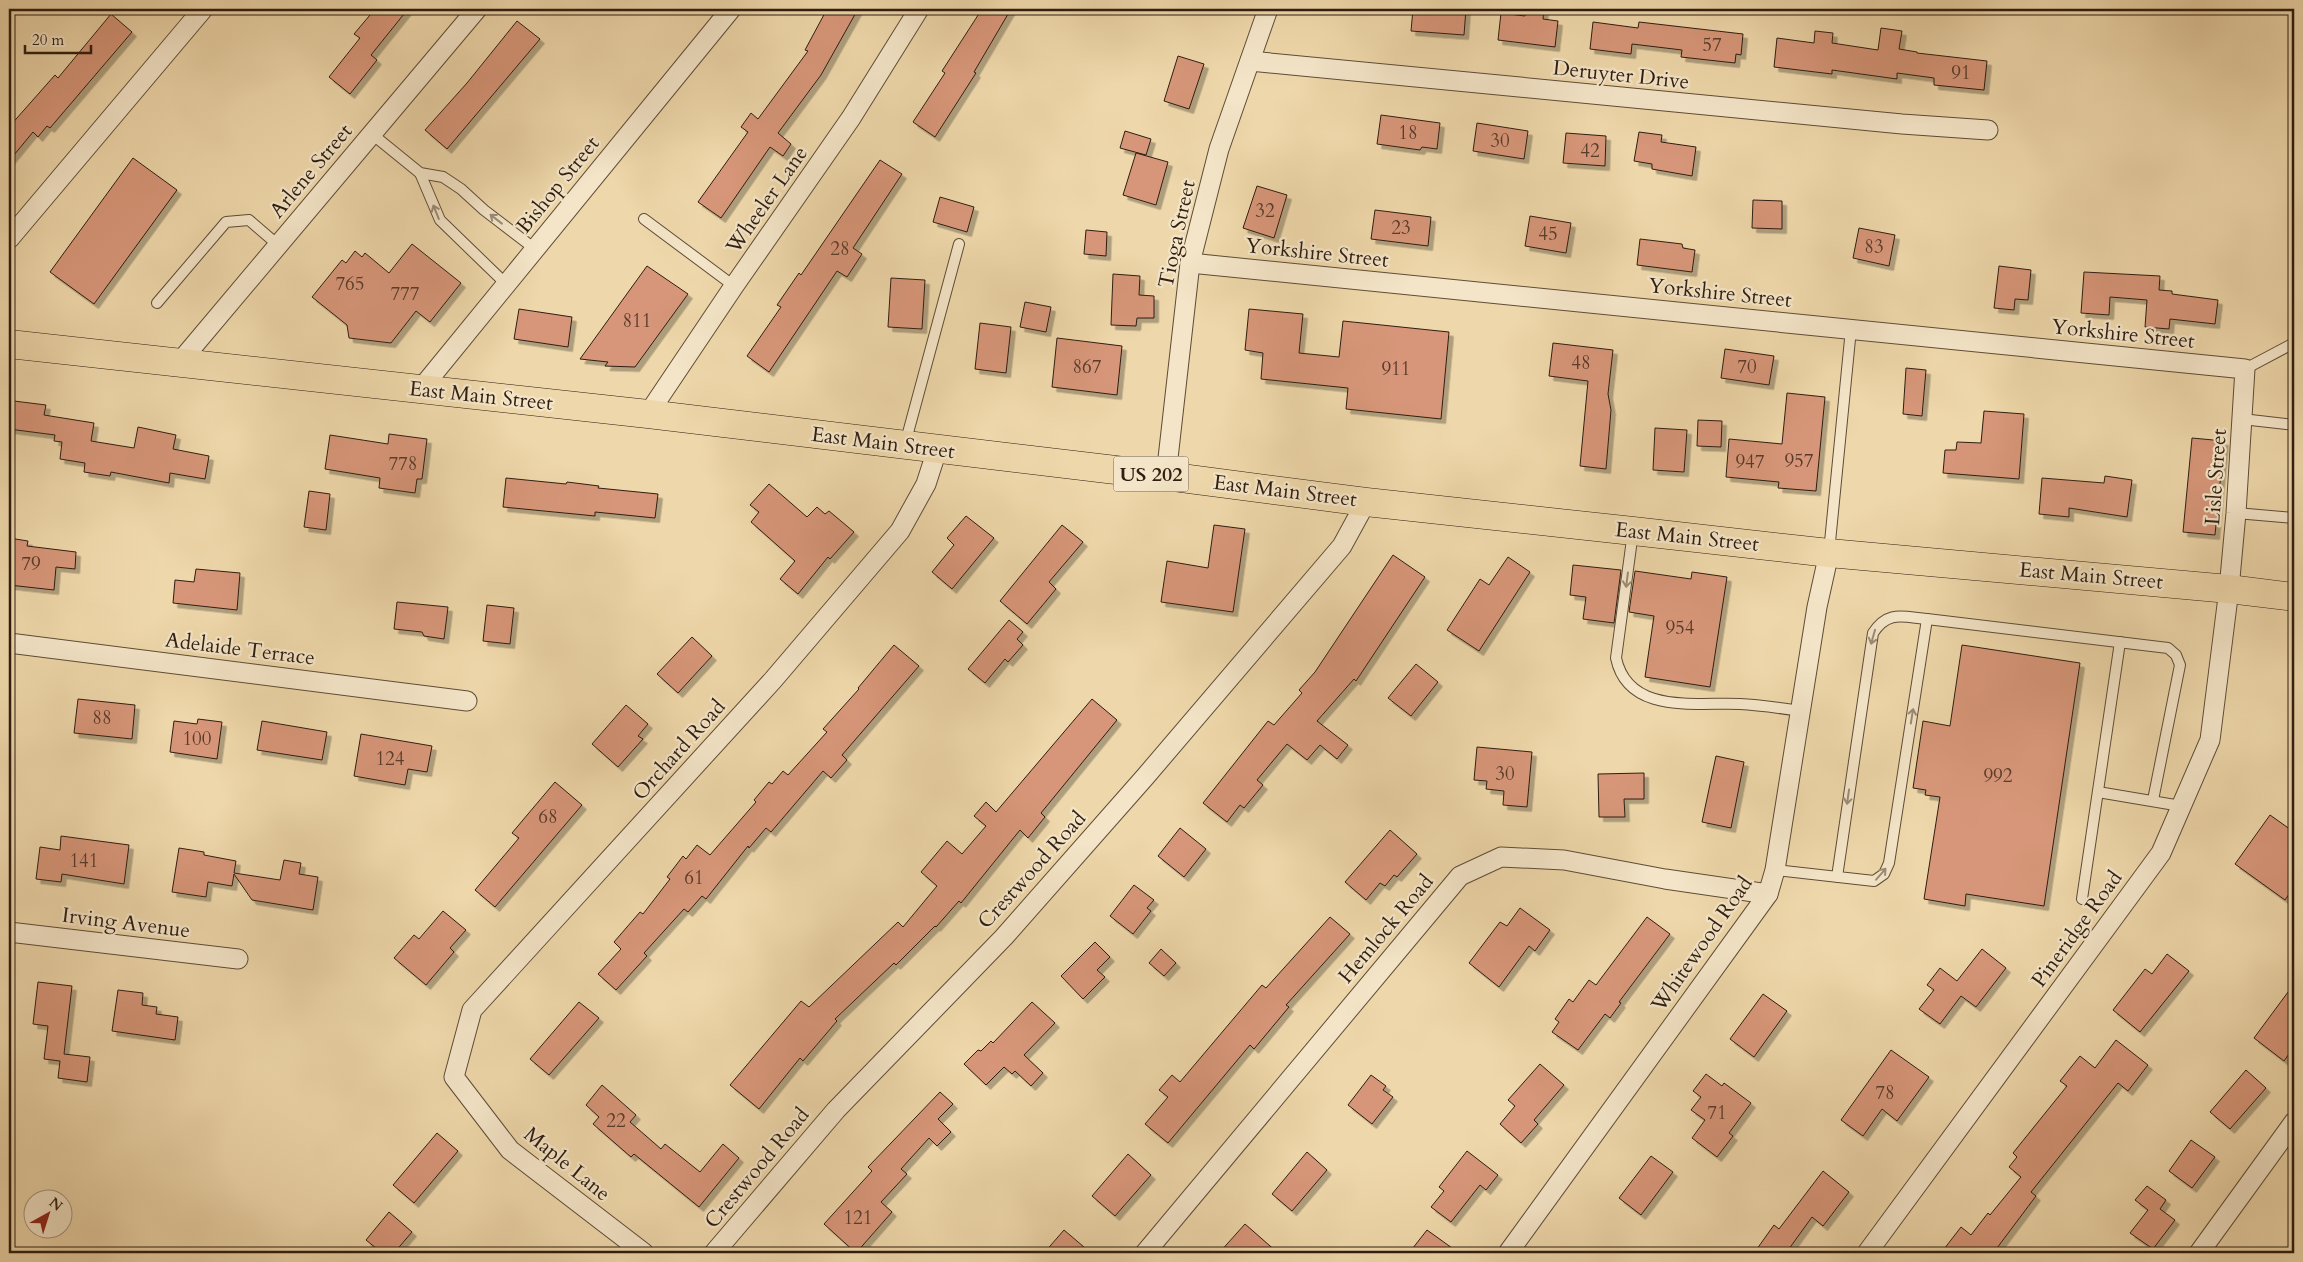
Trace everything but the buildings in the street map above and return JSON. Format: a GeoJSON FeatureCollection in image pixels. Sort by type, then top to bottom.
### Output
{"type":"FeatureCollection","features":[{"type":"Feature","properties":{"kind":"highway","name":"East Main Street"},"geometry":{"type":"LineString","coordinates":[[9,344],[648,414],[1366,502],[1829,553],[2229,589],[2294,597]]}},
{"type":"Feature","properties":{"kind":"street"},"geometry":{"type":"LineString","coordinates":[[9,239],[203,9]]}},
{"type":"Feature","properties":{"kind":"street","name":"Arlene Street"},"geometry":{"type":"LineString","coordinates":[[179,363],[477,9]]}},
{"type":"Feature","properties":{"kind":"street","name":"Bishop Street"},"geometry":{"type":"LineString","coordinates":[[420,390],[731,9]]}},
{"type":"Feature","properties":{"kind":"street","name":"Wheeler Lane"},"geometry":{"type":"LineString","coordinates":[[648,414],[851,118],[919,9]]}},
{"type":"Feature","properties":{"kind":"street","name":"Tioga Street"},"geometry":{"type":"LineString","coordinates":[[1166,476],[1190,262],[1219,149],[1268,9]]}},
{"type":"Feature","properties":{"kind":"street","name":"Deruyter Drive"},"geometry":{"type":"LineString","coordinates":[[1250,61],[1902,124],[1988,130]]}},
{"type":"Feature","properties":{"kind":"street","name":"Yorkshire Street"},"geometry":{"type":"LineString","coordinates":[[1190,262],[2245,369]]}},
{"type":"Feature","properties":{"kind":"street","name":"Lisle Street"},"geometry":{"type":"LineString","coordinates":[[2229,589],[2245,369]]}},
{"type":"Feature","properties":{"kind":"street","name":"Orchard Road"},"geometry":{"type":"LineString","coordinates":[[454,1076],[472,1010],[773,680],[900,532],[926,484],[937,450]]}},
{"type":"Feature","properties":{"kind":"street","name":"Crestwood Road"},"geometry":{"type":"LineString","coordinates":[[714,1253],[836,1110],[1004,937],[1138,784],[1342,546],[1366,502]]}},
{"type":"Feature","properties":{"kind":"street","name":"Whitewood Road"},"geometry":{"type":"LineString","coordinates":[[1508,1253],[1768,894],[1775,870],[1817,607],[1829,553]]}},
{"type":"Feature","properties":{"kind":"street","name":"Pineridge Road"},"geometry":{"type":"LineString","coordinates":[[1867,1253],[2161,853],[2210,740],[2229,589]]}},
{"type":"Feature","properties":{"kind":"street","name":"Adelaide Terrace"},"geometry":{"type":"LineString","coordinates":[[9,643],[466,701]]}},
{"type":"Feature","properties":{"kind":"street","name":"Hemlock Road"},"geometry":{"type":"LineString","coordinates":[[1145,1253],[1460,876],[1501,857],[1564,860],[1664,880],[1768,894]]}},
{"type":"Feature","properties":{"kind":"street","name":"Irving Avenue"},"geometry":{"type":"LineString","coordinates":[[9,932],[238,959]]}},
{"type":"Feature","properties":{"kind":"street","name":"Maple Lane"},"geometry":{"type":"LineString","coordinates":[[454,1076],[510,1150],[644,1253]]}},
{"type":"Feature","properties":{"kind":"street"},"geometry":{"type":"LineString","coordinates":[[2199,1253],[2285,1146],[2294,1122]]}},
{"type":"Feature","properties":{"kind":"lane"},"geometry":{"type":"LineString","coordinates":[[372,134],[420,173],[440,220],[506,284]]}},
{"type":"Feature","properties":{"kind":"lane"},"geometry":{"type":"LineString","coordinates":[[420,173],[443,177],[461,189],[484,210],[535,249]]}},
{"type":"Feature","properties":{"kind":"lane"},"geometry":{"type":"LineString","coordinates":[[644,219],[734,286]]}},
{"type":"Feature","properties":{"kind":"lane"},"geometry":{"type":"LineString","coordinates":[[157,303],[226,222],[249,220],[278,245]]}},
{"type":"Feature","properties":{"kind":"lane"},"geometry":{"type":"LineString","coordinates":[[904,446],[959,244]]}},
{"type":"Feature","properties":{"kind":"lane"},"geometry":{"type":"LineString","coordinates":[[1829,553],[1851,329]]}},
{"type":"Feature","properties":{"kind":"lane"},"geometry":{"type":"LineString","coordinates":[[2245,369],[2294,343]]}},
{"type":"Feature","properties":{"kind":"lane"},"geometry":{"type":"LineString","coordinates":[[2242,419],[2294,424]]}},
{"type":"Feature","properties":{"kind":"lane"},"geometry":{"type":"LineString","coordinates":[[2236,513],[2294,518]]}},
{"type":"Feature","properties":{"kind":"lane"},"geometry":{"type":"LineString","coordinates":[[1633,531],[1616,658],[1621,672],[1631,688],[1651,698],[1705,705],[1756,705],[1801,711]]}},
{"type":"Feature","properties":{"kind":"lane"},"geometry":{"type":"LineString","coordinates":[[1837,877],[1873,633],[1881,621],[1894,616],[2168,648],[2176,655],[2180,665],[2154,800]]}},
{"type":"Feature","properties":{"kind":"lane"},"geometry":{"type":"LineString","coordinates":[[1775,870],[1874,881],[1884,874],[1889,863],[1927,619]]}},
{"type":"Feature","properties":{"kind":"lane"},"geometry":{"type":"LineString","coordinates":[[2082,899],[2120,642]]}},
{"type":"Feature","properties":{"kind":"lane"},"geometry":{"type":"LineString","coordinates":[[2098,792],[2181,806]]}}]}
